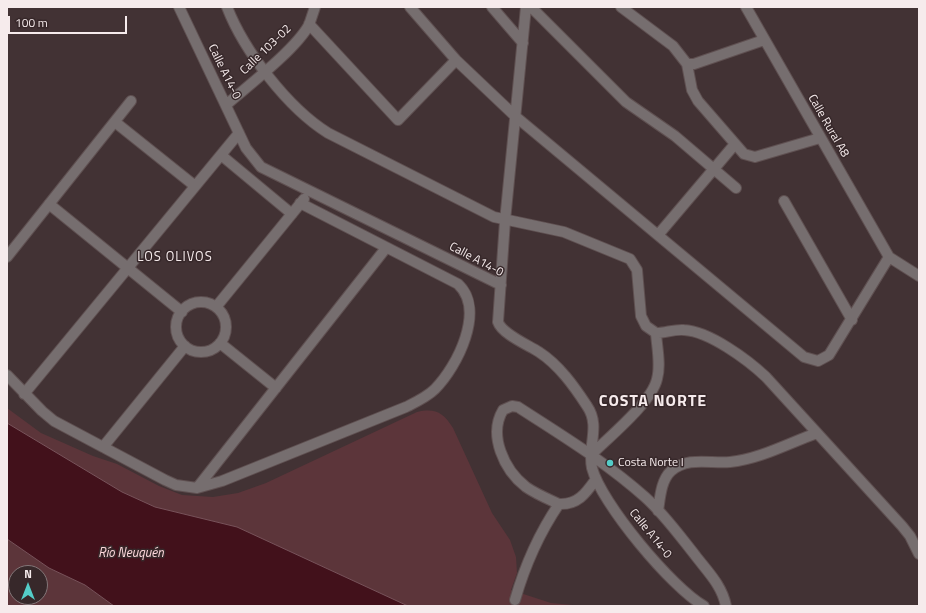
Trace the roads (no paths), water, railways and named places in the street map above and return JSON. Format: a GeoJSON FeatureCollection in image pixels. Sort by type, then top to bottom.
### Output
{"type":"FeatureCollection","features":[{"type":"Feature","properties":{"kind":"street","name":"Calle A14-0"},"geometry":{"type":"LineString","coordinates":[[179,7],[239,133],[250,154],[261,167],[501,285],[499,326],[540,353],[557,367],[592,413],[594,430],[591,455],[592,467],[596,479],[611,505],[656,562],[685,594],[704,606]]}},
{"type":"Feature","properties":{"kind":"street"},"geometry":{"type":"LineString","coordinates":[[227,7],[242,37],[265,71],[289,101],[314,124],[323,130],[469,206],[505,221],[564,232],[630,259],[637,270],[641,316],[646,326],[656,333],[678,330],[692,331],[738,354],[766,377],[902,526],[910,536],[919,554]]}},
{"type":"Feature","properties":{"kind":"street","name":"Calle 103-02"},"geometry":{"type":"LineString","coordinates":[[226,105],[265,71],[302,34],[309,24],[314,7]]}},
{"type":"Feature","properties":{"kind":"street"},"geometry":{"type":"LineString","coordinates":[[410,7],[456,60],[516,116],[804,358],[818,361],[829,355],[852,320],[889,257],[919,276]]}},
{"type":"Feature","properties":{"kind":"street"},"geometry":{"type":"LineString","coordinates":[[492,7],[523,43]]}},
{"type":"Feature","properties":{"kind":"street"},"geometry":{"type":"LineString","coordinates":[[501,285],[505,221],[526,7]]}},
{"type":"Feature","properties":{"kind":"street"},"geometry":{"type":"LineString","coordinates":[[531,7],[626,102],[675,136],[736,188]]}},
{"type":"Feature","properties":{"kind":"street"},"geometry":{"type":"LineString","coordinates":[[620,7],[673,46],[687,64],[692,90],[698,101],[744,154],[755,157],[820,138]]}},
{"type":"Feature","properties":{"kind":"street","name":"Calle Rural A8"},"geometry":{"type":"LineString","coordinates":[[746,7],[889,257]]}},
{"type":"Feature","properties":{"kind":"street"},"geometry":{"type":"LineString","coordinates":[[309,24],[398,120],[456,60]]}},
{"type":"Feature","properties":{"kind":"street"},"geometry":{"type":"LineString","coordinates":[[687,64],[694,64],[764,40]]}},
{"type":"Feature","properties":{"kind":"street"},"geometry":{"type":"LineString","coordinates":[[7,257],[131,101]]}},
{"type":"Feature","properties":{"kind":"street"},"geometry":{"type":"LineString","coordinates":[[115,122],[195,186]]}},
{"type":"Feature","properties":{"kind":"street"},"geometry":{"type":"LineString","coordinates":[[24,394],[239,133]]}},
{"type":"Feature","properties":{"kind":"street"},"geometry":{"type":"LineString","coordinates":[[658,235],[735,144]]}},
{"type":"Feature","properties":{"kind":"street"},"geometry":{"type":"LineString","coordinates":[[221,154],[292,214]]}},
{"type":"Feature","properties":{"kind":"street"},"geometry":{"type":"LineString","coordinates":[[216,308],[310,192]]}},
{"type":"Feature","properties":{"kind":"street"},"geometry":{"type":"LineString","coordinates":[[784,201],[852,320]]}},
{"type":"Feature","properties":{"kind":"street"},"geometry":{"type":"LineString","coordinates":[[7,375],[24,394],[54,421],[165,480],[176,485],[197,488],[239,474],[406,407],[433,390],[441,382],[458,355],[466,336],[470,315],[468,298],[464,290],[458,284],[300,203]]}},
{"type":"Feature","properties":{"kind":"street"},"geometry":{"type":"LineString","coordinates":[[49,204],[182,312]]}},
{"type":"Feature","properties":{"kind":"street"},"geometry":{"type":"LineString","coordinates":[[197,488],[386,248]]}},
{"type":"Feature","properties":{"kind":"street"},"geometry":{"type":"LineString","coordinates":[[200,302],[216,308],[222,313],[226,328],[220,343],[207,351],[192,350],[185,346],[179,340],[176,332],[176,323],[182,312],[192,304],[200,302]]}},
{"type":"Feature","properties":{"kind":"street"},"geometry":{"type":"LineString","coordinates":[[591,455],[652,393],[657,379],[656,333]]}},
{"type":"Feature","properties":{"kind":"street"},"geometry":{"type":"LineString","coordinates":[[220,343],[276,388]]}},
{"type":"Feature","properties":{"kind":"street"},"geometry":{"type":"LineString","coordinates":[[103,447],[185,346]]}},
{"type":"Feature","properties":{"kind":"street"},"geometry":{"type":"LineString","coordinates":[[596,479],[578,500],[572,503],[559,504],[525,486],[508,466],[501,450],[497,434],[498,420],[503,410],[512,406],[518,407],[591,455],[640,493],[658,511],[715,580],[724,598],[726,606]]}},
{"type":"Feature","properties":{"kind":"street"},"geometry":{"type":"LineString","coordinates":[[658,511],[665,479],[671,471],[679,466],[689,462],[741,460],[817,433]]}},
{"type":"Feature","properties":{"kind":"street"},"geometry":{"type":"LineString","coordinates":[[515,600],[522,574],[532,550],[544,526],[559,504]]}},
{"type":"Feature","properties":{"kind":"water","name":"Río Neuquén"},"geometry":{"type":"Polygon","coordinates":[[[7,423],[122,492],[155,507],[237,527],[408,606],[114,606],[85,585],[49,568],[48,565],[45,565],[7,539],[7,423]]]}},
{"type":"Feature","properties":{"kind":"place","name":"Costa Norte I"},"geometry":{"type":"Point","coordinates":[610,463]}},
{"type":"Feature","properties":{"kind":"district","name":"LOS OLIVOS"},"geometry":{"type":"Point","coordinates":[175,258]}},
{"type":"Feature","properties":{"kind":"district","name":"COSTA NORTE"},"geometry":{"type":"Point","coordinates":[653,402]}}]}
